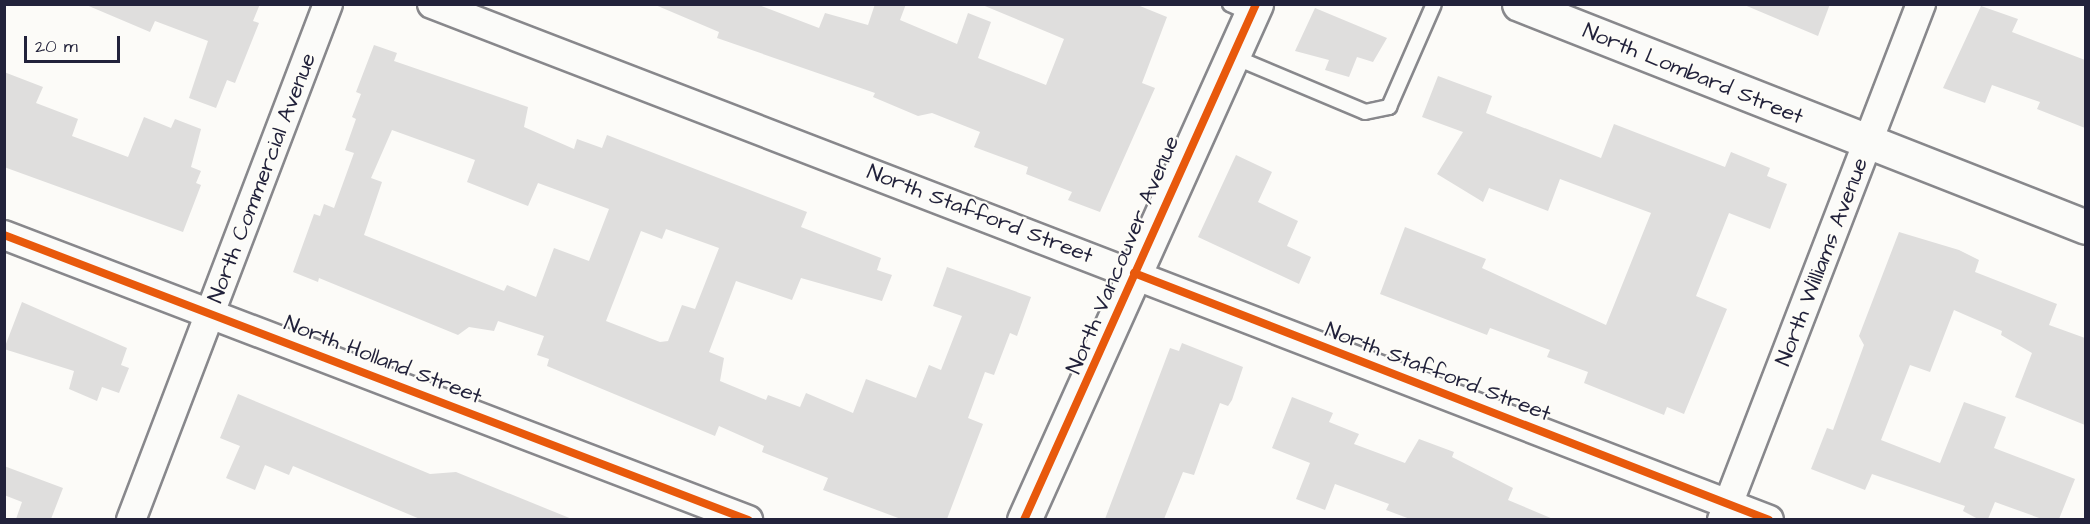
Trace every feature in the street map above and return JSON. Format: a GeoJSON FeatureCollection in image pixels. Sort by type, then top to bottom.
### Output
{"type":"FeatureCollection","features":[{"type":"Feature","properties":{"kind":"main road","name":"North Lombard Street"},"geometry":{"type":"LineString","coordinates":[[1519,4],[2085,227]]}},
{"type":"Feature","properties":{"kind":"main road","name":"North Vancouver Avenue"},"geometry":{"type":"LineString","coordinates":[[1024,519],[1232,56],[1246,8]]}},
{"type":"Feature","properties":{"kind":"street","name":"North Commercial Avenue"},"geometry":{"type":"LineString","coordinates":[[131,519],[328,4]]}},
{"type":"Feature","properties":{"kind":"street","name":"North Stafford Street"},"geometry":{"type":"LineString","coordinates":[[432,4],[1134,273],[1725,512],[1769,519]]}},
{"type":"Feature","properties":{"kind":"street","name":"North Williams Avenue"},"geometry":{"type":"LineString","coordinates":[[1725,512],[1921,4]]}},
{"type":"Feature","properties":{"kind":"street","name":"North Holland Street"},"geometry":{"type":"LineString","coordinates":[[4,235],[748,519]]}},
{"type":"Feature","properties":{"kind":"lane"},"geometry":{"type":"LineString","coordinates":[[1232,56],[1365,112],[1389,107],[1434,4]]}},
{"type":"Feature","properties":{"kind":"building"},"geometry":{"type":"Polygon","coordinates":[[[84,4],[260,4],[253,21],[259,23],[235,83],[227,80],[216,108],[189,98],[208,41],[155,21],[150,32],[84,4]]]}},
{"type":"Feature","properties":{"kind":"building"},"geometry":{"type":"Polygon","coordinates":[[[653,4],[756,4],[819,28],[825,13],[868,25],[875,4],[906,4],[900,20],[957,44],[968,13],[991,22],[978,58],[1046,85],[1064,39],[980,4],[1135,4],[1167,17],[1142,83],[1155,88],[1100,212],[1068,200],[1072,192],[1026,174],[1028,167],[974,147],[980,132],[932,113],[918,116],[873,97],[875,93],[717,38],[719,32],[653,4]]]}},
{"type":"Feature","properties":{"kind":"building"},"geometry":{"type":"Polygon","coordinates":[[[1742,4],[1830,4],[1818,36],[1742,4]]]}},
{"type":"Feature","properties":{"kind":"building"},"geometry":{"type":"Polygon","coordinates":[[[1981,6],[2018,19],[2012,32],[2085,60],[2085,128],[2037,109],[2040,102],[1992,85],[1985,103],[1943,88],[1981,6]]]}},
{"type":"Feature","properties":{"kind":"building"},"geometry":{"type":"Polygon","coordinates":[[[1315,8],[1387,38],[1373,62],[1357,57],[1349,77],[1325,70],[1329,60],[1295,51],[1315,8]]]}},
{"type":"Feature","properties":{"kind":"building"},"geometry":{"type":"Polygon","coordinates":[[[374,45],[397,53],[394,61],[528,107],[524,127],[574,149],[577,139],[602,148],[607,135],[807,212],[801,227],[881,258],[877,270],[892,275],[882,301],[801,278],[792,300],[736,281],[709,352],[724,358],[720,381],[766,400],[768,395],[800,407],[806,393],[853,413],[866,379],[916,398],[929,365],[941,370],[962,316],[933,306],[947,267],[1031,297],[1017,336],[1010,333],[994,375],[985,372],[968,418],[983,424],[947,519],[901,519],[823,490],[828,478],[762,452],[764,446],[719,426],[715,436],[547,366],[549,359],[537,355],[544,336],[498,321],[494,331],[469,327],[458,335],[319,278],[318,282],[293,272],[314,214],[320,216],[324,204],[334,208],[354,153],[345,150],[356,119],[352,117],[361,94],[356,92],[374,45]],[[392,130],[371,178],[382,182],[364,235],[504,291],[507,285],[536,297],[554,248],[589,261],[609,209],[538,183],[528,206],[467,182],[475,160],[392,130]],[[666,229],[662,239],[641,231],[606,321],[660,342],[668,341],[682,305],[695,309],[719,248],[666,229]]]}},
{"type":"Feature","properties":{"kind":"building"},"geometry":{"type":"Polygon","coordinates":[[[4,72],[43,87],[36,103],[78,119],[72,136],[128,157],[144,117],[171,128],[175,119],[201,129],[191,167],[201,171],[196,183],[201,185],[183,232],[4,167],[4,72]]]}},
{"type":"Feature","properties":{"kind":"building"},"geometry":{"type":"Polygon","coordinates":[[[1438,76],[1492,96],[1486,113],[1601,158],[1614,124],[1725,167],[1731,152],[1770,168],[1767,176],[1787,184],[1770,229],[1729,213],[1696,296],[1727,309],[1684,414],[1667,407],[1664,415],[1584,383],[1588,372],[1547,357],[1550,350],[1490,328],[1487,335],[1380,294],[1405,227],[1486,259],[1482,268],[1606,325],[1651,213],[1560,179],[1548,211],[1489,188],[1483,202],[1437,174],[1463,132],[1422,117],[1438,76]]]}},
{"type":"Feature","properties":{"kind":"building"},"geometry":{"type":"Polygon","coordinates":[[[1236,155],[1272,172],[1258,202],[1298,221],[1287,246],[1311,257],[1299,284],[1198,237],[1236,155]]]}},
{"type":"Feature","properties":{"kind":"building"},"geometry":{"type":"Polygon","coordinates":[[[1899,232],[1959,250],[1979,260],[1975,272],[2057,304],[2049,325],[2085,338],[2085,425],[2015,397],[2032,353],[2001,335],[2002,331],[1954,310],[1930,372],[1910,365],[1881,440],[1940,463],[1964,402],[2006,417],[1994,448],[2075,479],[2059,519],[2042,519],[1995,502],[1988,519],[1978,519],[1963,511],[1965,506],[1872,474],[1865,490],[1811,469],[1827,428],[1833,430],[1864,345],[1859,336],[1899,232]]]}},
{"type":"Feature","properties":{"kind":"building"},"geometry":{"type":"Polygon","coordinates":[[[22,302],[127,348],[121,365],[129,368],[119,393],[102,387],[97,401],[69,389],[74,371],[4,349],[22,302]]]}},
{"type":"Feature","properties":{"kind":"building"},"geometry":{"type":"Polygon","coordinates":[[[1182,343],[1243,367],[1232,400],[1228,406],[1220,403],[1194,475],[1183,472],[1164,519],[1105,519],[1170,348],[1179,351],[1182,343]]]}},
{"type":"Feature","properties":{"kind":"building"},"geometry":{"type":"Polygon","coordinates":[[[238,394],[430,474],[456,472],[572,519],[420,519],[293,466],[289,475],[265,465],[255,490],[226,478],[240,446],[220,438],[238,394]]]}},
{"type":"Feature","properties":{"kind":"building"},"geometry":{"type":"Polygon","coordinates":[[[1292,397],[1333,413],[1329,422],[1359,434],[1354,444],[1405,463],[1419,439],[1454,452],[1452,457],[1513,488],[1508,500],[1553,519],[1410,519],[1386,510],[1389,504],[1335,484],[1325,510],[1296,499],[1310,463],[1272,448],[1292,397]]]}},
{"type":"Feature","properties":{"kind":"building"},"geometry":{"type":"Polygon","coordinates":[[[4,466],[63,488],[51,519],[16,519],[22,502],[4,495],[4,466]]]}},
{"type":"Feature","properties":{"kind":"cycle path"},"geometry":{"type":"LineString","coordinates":[[1024,520],[1256,4]]}},
{"type":"Feature","properties":{"kind":"cycle path"},"geometry":{"type":"LineString","coordinates":[[4,235],[748,520]]}},
{"type":"Feature","properties":{"kind":"cycle path"},"geometry":{"type":"LineString","coordinates":[[1134,273],[1769,520]]}}]}
